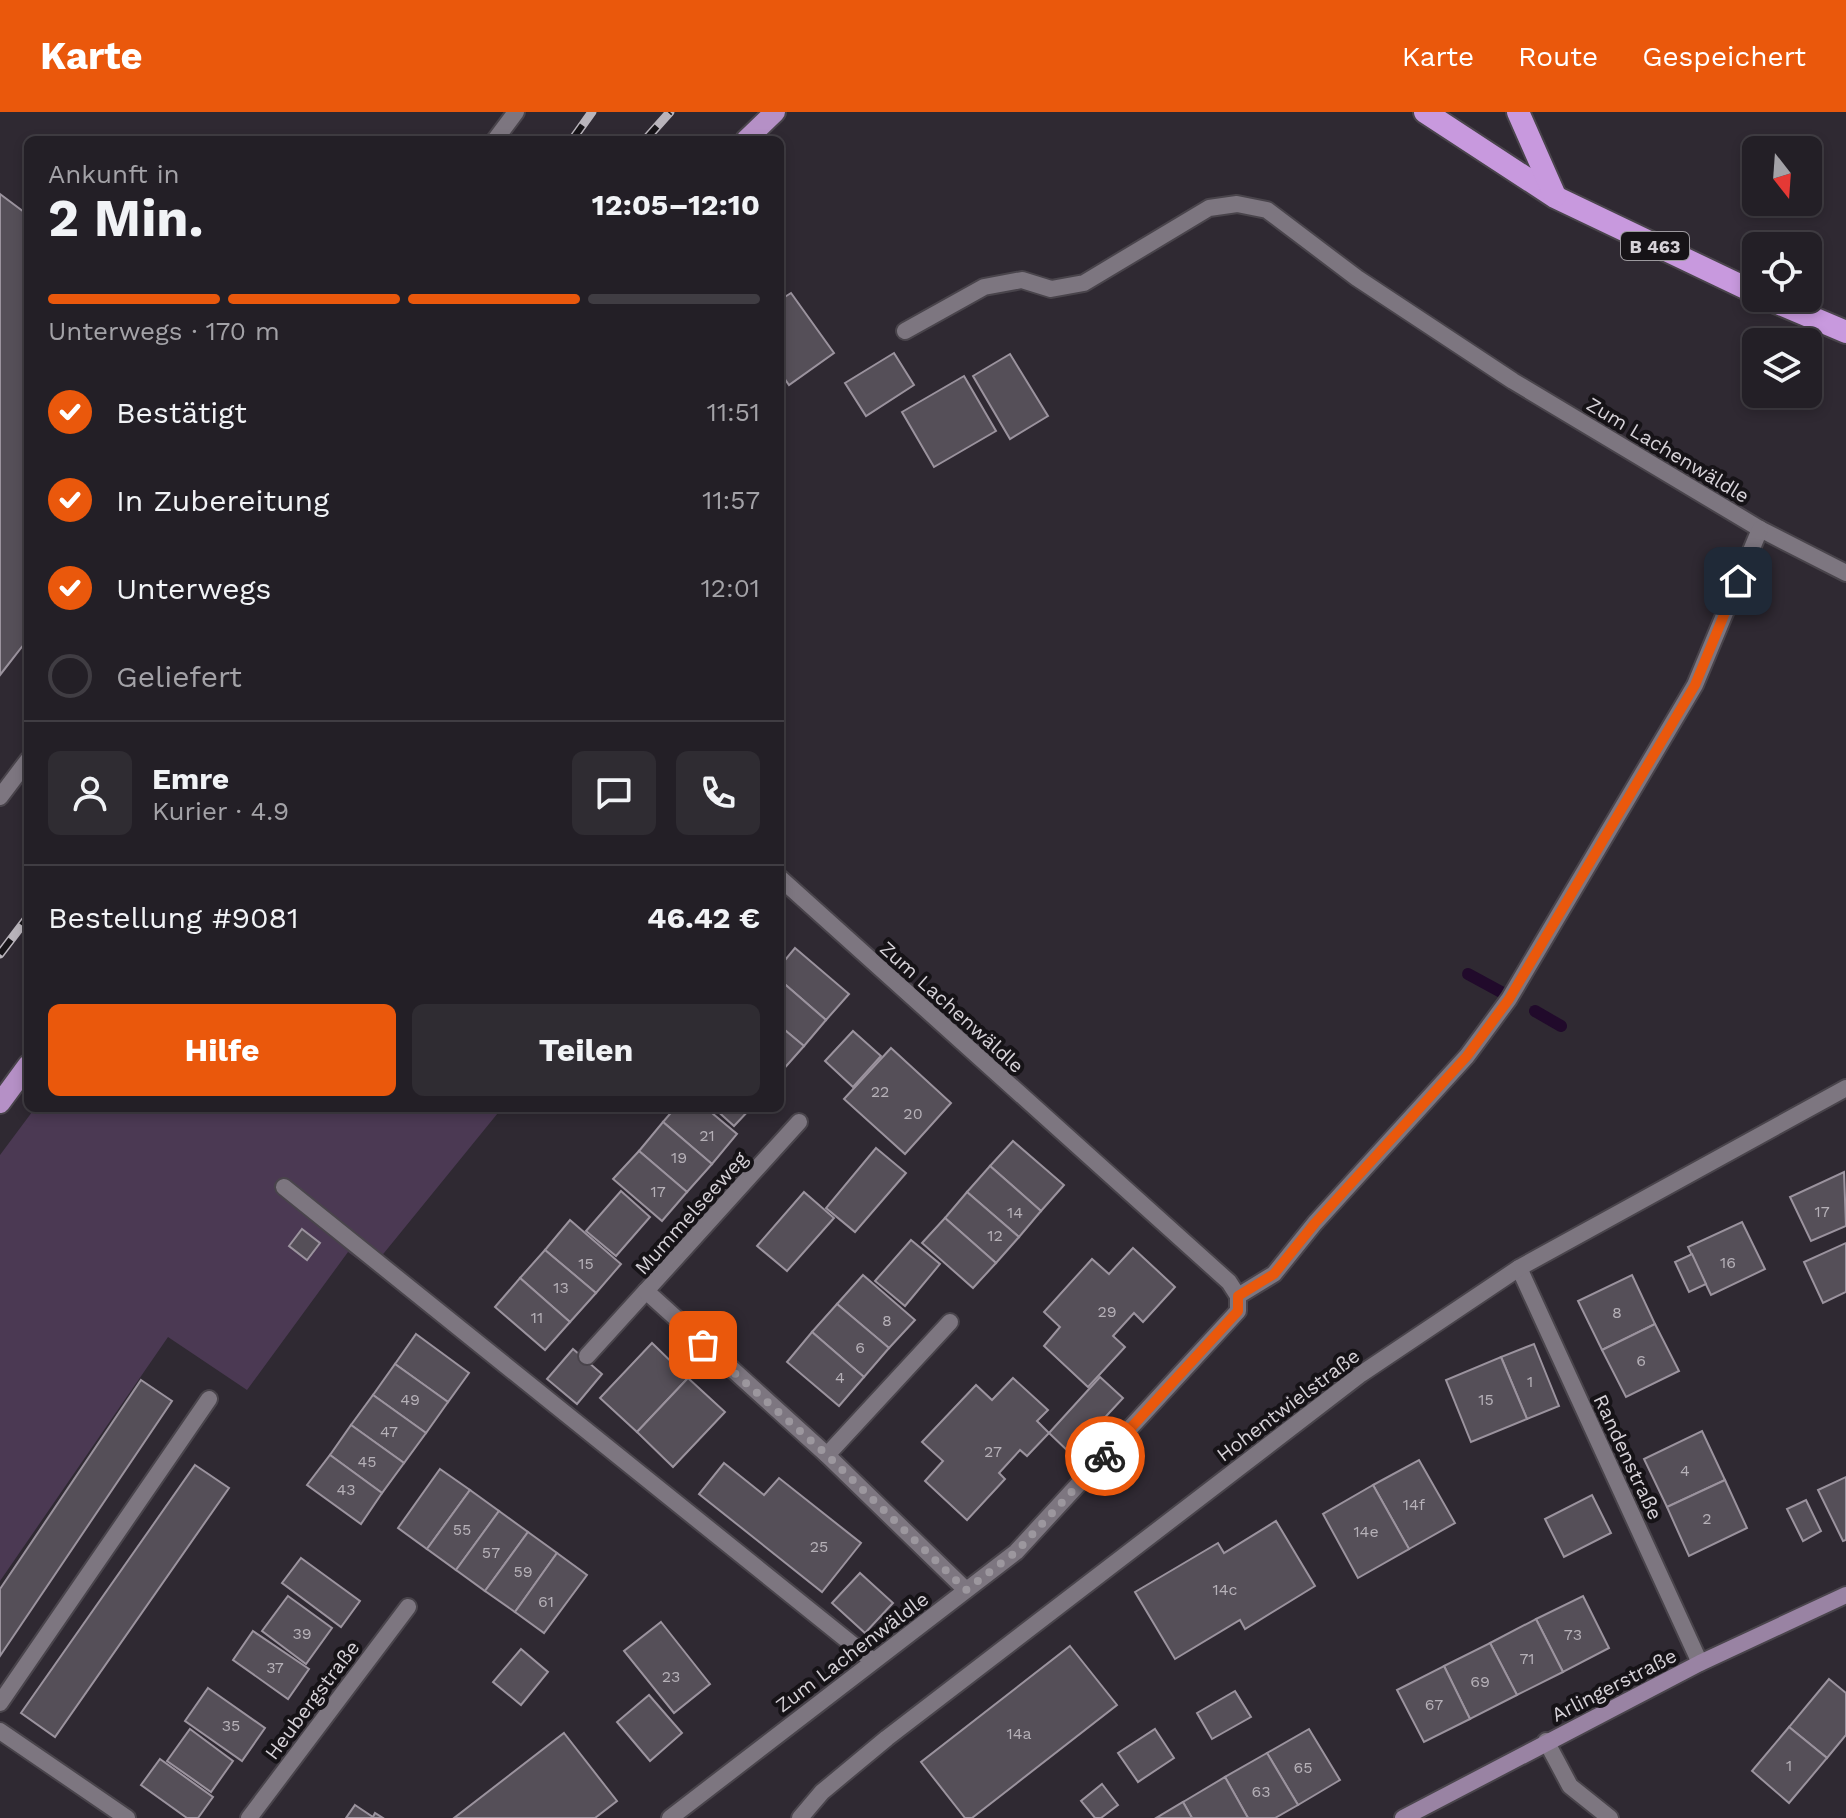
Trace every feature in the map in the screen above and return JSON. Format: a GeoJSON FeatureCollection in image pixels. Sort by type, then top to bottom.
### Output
{"type":"FeatureCollection","features":[{"type":"Feature","properties":{"kind":"highway","name":"B 463"},"geometry":{"type":"LineString","coordinates":[[1425,112],[1555,197],[1742,286]]}},
{"type":"Feature","properties":{"kind":"highway"},"geometry":{"type":"LineString","coordinates":[[1518,112],[1555,197]]}},
{"type":"Feature","properties":{"kind":"highway"},"geometry":{"type":"LineString","coordinates":[[1799,312],[1846,332]]}},
{"type":"Feature","properties":{"kind":"main road"},"geometry":{"type":"LineString","coordinates":[[750,136],[775,112]]}},
{"type":"Feature","properties":{"kind":"main road"},"geometry":{"type":"LineString","coordinates":[[0,1103],[24,1070]]}},
{"type":"Feature","properties":{"kind":"main road","name":"Arlingerstraße"},"geometry":{"type":"LineString","coordinates":[[1403,1818],[1700,1663],[1846,1595]]}},
{"type":"Feature","properties":{"kind":"street"},"geometry":{"type":"LineString","coordinates":[[498,136],[516,112]]}},
{"type":"Feature","properties":{"kind":"street","name":"Zum Lachenwäldle"},"geometry":{"type":"LineString","coordinates":[[905,331],[984,287],[1022,280],[1051,289],[1084,283],[1209,208],[1237,204],[1267,210],[1357,278],[1513,381],[1760,529],[1695,685],[1509,999],[1467,1056],[1315,1223],[1274,1274],[1238,1296]]}},
{"type":"Feature","properties":{"kind":"street"},"geometry":{"type":"LineString","coordinates":[[1760,529],[1846,573]]}},
{"type":"Feature","properties":{"kind":"street"},"geometry":{"type":"LineString","coordinates":[[0,797],[24,765]]}},
{"type":"Feature","properties":{"kind":"street","name":"Zum Lachenwäldle"},"geometry":{"type":"LineString","coordinates":[[670,1818],[1016,1552],[1238,1311],[1238,1296],[1229,1282],[784,882]]}},
{"type":"Feature","properties":{"kind":"street","name":"Hohentwielstraße"},"geometry":{"type":"LineString","coordinates":[[800,1818],[822,1792],[887,1738],[1361,1374],[1519,1268],[1846,1088]]}},
{"type":"Feature","properties":{"kind":"street","name":"Mummelseeweg"},"geometry":{"type":"LineString","coordinates":[[799,1122],[646,1291],[827,1455],[966,1590]]}},
{"type":"Feature","properties":{"kind":"street"},"geometry":{"type":"LineString","coordinates":[[284,1187],[873,1661]]}},
{"type":"Feature","properties":{"kind":"street","name":"Randenstraße"},"geometry":{"type":"LineString","coordinates":[[1519,1268],[1700,1663]]}},
{"type":"Feature","properties":{"kind":"street"},"geometry":{"type":"LineString","coordinates":[[587,1356],[646,1291]]}},
{"type":"Feature","properties":{"kind":"street"},"geometry":{"type":"LineString","coordinates":[[827,1455],[950,1322]]}},
{"type":"Feature","properties":{"kind":"street"},"geometry":{"type":"LineString","coordinates":[[0,1703],[209,1399]]}},
{"type":"Feature","properties":{"kind":"street","name":"Heubergstraße"},"geometry":{"type":"LineString","coordinates":[[249,1818],[408,1607]]}},
{"type":"Feature","properties":{"kind":"street"},"geometry":{"type":"LineString","coordinates":[[0,1731],[127,1818]]}},
{"type":"Feature","properties":{"kind":"street"},"geometry":{"type":"LineString","coordinates":[[1546,1741],[1570,1786],[1610,1818]]}},
{"type":"Feature","properties":{"kind":"shaded area"},"geometry":{"type":"Polygon","coordinates":[[[32,1112],[499,1112],[371,1269],[348,1252],[247,1390],[168,1337],[0,1581],[0,1155],[32,1112]]]}},
{"type":"Feature","properties":{"kind":"building"},"geometry":{"type":"Polygon","coordinates":[[[0,194],[24,212],[24,644],[0,675],[0,194]]]}},
{"type":"Feature","properties":{"kind":"building"},"geometry":{"type":"Polygon","coordinates":[[[791,293],[834,353],[789,385],[784,378],[784,297],[791,293]]]}},
{"type":"Feature","properties":{"kind":"building"},"geometry":{"type":"Polygon","coordinates":[[[894,353],[914,385],[866,416],[845,383],[894,353]]]}},
{"type":"Feature","properties":{"kind":"building"},"geometry":{"type":"Polygon","coordinates":[[[1010,354],[1048,416],[1010,439],[973,376],[1010,354]]]}},
{"type":"Feature","properties":{"kind":"building"},"geometry":{"type":"Polygon","coordinates":[[[964,376],[996,431],[934,467],[902,412],[964,376]]]}},
{"type":"Feature","properties":{"kind":"building"},"geometry":{"type":"Polygon","coordinates":[[[795,948],[849,994],[826,1020],[784,983],[784,961],[795,948]]]}},
{"type":"Feature","properties":{"kind":"building"},"geometry":{"type":"Polygon","coordinates":[[[784,983],[826,1020],[804,1046],[784,1029],[784,983]]]}},
{"type":"Feature","properties":{"kind":"building"},"geometry":{"type":"Polygon","coordinates":[[[784,1029],[804,1046],[784,1069],[784,1029]]]}},
{"type":"Feature","properties":{"kind":"building"},"geometry":{"type":"Polygon","coordinates":[[[853,1031],[881,1056],[853,1087],[825,1061],[853,1031]]]}},
{"type":"Feature","properties":{"kind":"building"},"geometry":{"type":"Polygon","coordinates":[[[891,1048],[951,1103],[905,1154],[844,1099],[891,1048]]]}},
{"type":"Feature","properties":{"kind":"building"},"geometry":{"type":"Polygon","coordinates":[[[672,1112],[711,1112],[737,1134],[712,1164],[663,1122],[672,1112]]]}},
{"type":"Feature","properties":{"kind":"building"},"geometry":{"type":"Polygon","coordinates":[[[718,1112],[747,1112],[734,1126],[718,1112]]]}},
{"type":"Feature","properties":{"kind":"building"},"geometry":{"type":"Polygon","coordinates":[[[663,1122],[712,1164],[687,1192],[639,1151],[663,1122]]]}},
{"type":"Feature","properties":{"kind":"building"},"geometry":{"type":"Polygon","coordinates":[[[1013,1141],[1064,1185],[1041,1211],[990,1166],[1013,1141]]]}},
{"type":"Feature","properties":{"kind":"building"},"geometry":{"type":"Polygon","coordinates":[[[876,1148],[906,1173],[855,1232],[826,1208],[876,1148]]]}},
{"type":"Feature","properties":{"kind":"building"},"geometry":{"type":"Polygon","coordinates":[[[639,1151],[687,1192],[662,1221],[613,1179],[639,1151]]]}},
{"type":"Feature","properties":{"kind":"building"},"geometry":{"type":"Polygon","coordinates":[[[990,1166],[1041,1211],[1019,1237],[967,1192],[990,1166]]]}},
{"type":"Feature","properties":{"kind":"building"},"geometry":{"type":"Polygon","coordinates":[[[1844,1172],[1846,1226],[1811,1241],[1790,1197],[1844,1172]]]}},
{"type":"Feature","properties":{"kind":"building"},"geometry":{"type":"Polygon","coordinates":[[[621,1191],[650,1217],[616,1256],[586,1231],[621,1191]]]}},
{"type":"Feature","properties":{"kind":"building"},"geometry":{"type":"Polygon","coordinates":[[[804,1192],[834,1218],[787,1271],[757,1246],[804,1192]]]}},
{"type":"Feature","properties":{"kind":"building"},"geometry":{"type":"Polygon","coordinates":[[[967,1192],[1019,1237],[996,1263],[945,1218],[967,1192]]]}},
{"type":"Feature","properties":{"kind":"building"},"geometry":{"type":"Polygon","coordinates":[[[945,1218],[996,1263],[973,1288],[922,1243],[945,1218]]]}},
{"type":"Feature","properties":{"kind":"building"},"geometry":{"type":"Polygon","coordinates":[[[570,1220],[621,1264],[596,1293],[545,1250],[570,1220]]]}},
{"type":"Feature","properties":{"kind":"building"},"geometry":{"type":"Polygon","coordinates":[[[1742,1222],[1765,1269],[1711,1295],[1688,1247],[1742,1222]]]}},
{"type":"Feature","properties":{"kind":"building"},"geometry":{"type":"Polygon","coordinates":[[[302,1229],[320,1243],[307,1260],[289,1246],[302,1229]]]}},
{"type":"Feature","properties":{"kind":"building"},"geometry":{"type":"Polygon","coordinates":[[[911,1240],[940,1264],[905,1306],[875,1281],[911,1240]]]}},
{"type":"Feature","properties":{"kind":"building"},"geometry":{"type":"Polygon","coordinates":[[[1846,1243],[1846,1292],[1823,1303],[1804,1262],[1846,1243]]]}},
{"type":"Feature","properties":{"kind":"building"},"geometry":{"type":"Polygon","coordinates":[[[1133,1248],[1175,1287],[1143,1322],[1134,1313],[1113,1336],[1125,1347],[1088,1387],[1044,1346],[1060,1327],[1044,1312],[1092,1259],[1109,1274],[1133,1248]]]}},
{"type":"Feature","properties":{"kind":"building"},"geometry":{"type":"Polygon","coordinates":[[[545,1250],[596,1293],[570,1322],[520,1278],[545,1250]]]}},
{"type":"Feature","properties":{"kind":"building"},"geometry":{"type":"Polygon","coordinates":[[[1692,1254],[1706,1284],[1689,1292],[1675,1262],[1692,1254]]]}},
{"type":"Feature","properties":{"kind":"building"},"geometry":{"type":"Polygon","coordinates":[[[863,1275],[915,1320],[889,1348],[837,1304],[863,1275]]]}},
{"type":"Feature","properties":{"kind":"building"},"geometry":{"type":"Polygon","coordinates":[[[1632,1275],[1655,1324],[1602,1350],[1578,1301],[1632,1275]]]}},
{"type":"Feature","properties":{"kind":"building"},"geometry":{"type":"Polygon","coordinates":[[[520,1278],[570,1322],[545,1350],[495,1307],[520,1278]]]}},
{"type":"Feature","properties":{"kind":"building"},"geometry":{"type":"Polygon","coordinates":[[[837,1304],[889,1348],[864,1377],[812,1332],[837,1304]]]}},
{"type":"Feature","properties":{"kind":"building"},"geometry":{"type":"Polygon","coordinates":[[[1655,1324],[1679,1371],[1626,1397],[1602,1350],[1655,1324]]]}},
{"type":"Feature","properties":{"kind":"building"},"geometry":{"type":"Polygon","coordinates":[[[812,1332],[864,1377],[839,1406],[787,1362],[812,1332]]]}},
{"type":"Feature","properties":{"kind":"building"},"geometry":{"type":"Polygon","coordinates":[[[416,1334],[469,1373],[448,1402],[395,1364],[416,1334]]]}},
{"type":"Feature","properties":{"kind":"building"},"geometry":{"type":"Polygon","coordinates":[[[652,1343],[688,1378],[637,1432],[600,1398],[652,1343]]]}},
{"type":"Feature","properties":{"kind":"building"},"geometry":{"type":"Polygon","coordinates":[[[1534,1344],[1559,1406],[1527,1419],[1501,1357],[1534,1344]]]}},
{"type":"Feature","properties":{"kind":"building"},"geometry":{"type":"Polygon","coordinates":[[[573,1349],[602,1374],[577,1404],[547,1379],[573,1349]]]}},
{"type":"Feature","properties":{"kind":"building"},"geometry":{"type":"Polygon","coordinates":[[[1501,1357],[1527,1419],[1471,1442],[1446,1380],[1501,1357]]]}},
{"type":"Feature","properties":{"kind":"building"},"geometry":{"type":"Polygon","coordinates":[[[395,1364],[448,1402],[426,1433],[373,1395],[395,1364]]]}},
{"type":"Feature","properties":{"kind":"building"},"geometry":{"type":"Polygon","coordinates":[[[1100,1377],[1123,1398],[1071,1454],[1049,1433],[1100,1377]]]}},
{"type":"Feature","properties":{"kind":"building"},"geometry":{"type":"Polygon","coordinates":[[[688,1378],[725,1412],[673,1467],[637,1432],[688,1378]]]}},
{"type":"Feature","properties":{"kind":"building"},"geometry":{"type":"Polygon","coordinates":[[[1013,1378],[1048,1410],[1037,1421],[1049,1433],[1027,1456],[1020,1450],[999,1473],[1005,1479],[967,1520],[925,1481],[943,1461],[922,1442],[976,1385],[992,1400],[1013,1378]]]}},
{"type":"Feature","properties":{"kind":"building"},"geometry":{"type":"Polygon","coordinates":[[[141,1380],[172,1401],[0,1656],[0,1589],[141,1380]]]}},
{"type":"Feature","properties":{"kind":"building"},"geometry":{"type":"Polygon","coordinates":[[[373,1395],[426,1433],[404,1463],[351,1425],[373,1395]]]}},
{"type":"Feature","properties":{"kind":"building"},"geometry":{"type":"Polygon","coordinates":[[[351,1425],[404,1463],[382,1493],[330,1455],[351,1425]]]}},
{"type":"Feature","properties":{"kind":"building"},"geometry":{"type":"Polygon","coordinates":[[[1702,1431],[1725,1480],[1667,1507],[1644,1459],[1702,1431]]]}},
{"type":"Feature","properties":{"kind":"building"},"geometry":{"type":"Polygon","coordinates":[[[330,1455],[382,1493],[361,1524],[307,1485],[330,1455]]]}},
{"type":"Feature","properties":{"kind":"building"},"geometry":{"type":"Polygon","coordinates":[[[1419,1460],[1455,1523],[1409,1549],[1373,1485],[1419,1460]]]}},
{"type":"Feature","properties":{"kind":"building"},"geometry":{"type":"Polygon","coordinates":[[[724,1463],[764,1495],[779,1478],[861,1543],[822,1592],[699,1494],[724,1463]]]}},
{"type":"Feature","properties":{"kind":"building"},"geometry":{"type":"Polygon","coordinates":[[[195,1465],[229,1488],[55,1737],[21,1713],[195,1465]]]}},
{"type":"Feature","properties":{"kind":"building"},"geometry":{"type":"Polygon","coordinates":[[[440,1469],[470,1490],[427,1549],[398,1528],[440,1469]]]}},
{"type":"Feature","properties":{"kind":"building"},"geometry":{"type":"Polygon","coordinates":[[[1846,1477],[1846,1540],[1843,1541],[1818,1490],[1846,1477]]]}},
{"type":"Feature","properties":{"kind":"building"},"geometry":{"type":"Polygon","coordinates":[[[1725,1480],[1747,1528],[1689,1556],[1667,1507],[1725,1480]]]}},
{"type":"Feature","properties":{"kind":"building"},"geometry":{"type":"Polygon","coordinates":[[[1373,1485],[1409,1549],[1358,1578],[1323,1514],[1373,1485]]]}},
{"type":"Feature","properties":{"kind":"building"},"geometry":{"type":"Polygon","coordinates":[[[470,1490],[499,1511],[456,1570],[427,1549],[470,1490]]]}},
{"type":"Feature","properties":{"kind":"building"},"geometry":{"type":"Polygon","coordinates":[[[1592,1495],[1611,1533],[1564,1557],[1545,1519],[1592,1495]]]}},
{"type":"Feature","properties":{"kind":"building"},"geometry":{"type":"Polygon","coordinates":[[[1806,1500],[1821,1531],[1803,1541],[1787,1509],[1806,1500]]]}},
{"type":"Feature","properties":{"kind":"building"},"geometry":{"type":"Polygon","coordinates":[[[499,1511],[528,1532],[485,1591],[456,1570],[499,1511]]]}},
{"type":"Feature","properties":{"kind":"building"},"geometry":{"type":"Polygon","coordinates":[[[1276,1521],[1315,1586],[1245,1629],[1240,1620],[1175,1659],[1135,1592],[1218,1543],[1224,1553],[1276,1521]]]}},
{"type":"Feature","properties":{"kind":"building"},"geometry":{"type":"Polygon","coordinates":[[[528,1532],[557,1553],[515,1612],[485,1591],[528,1532]]]}},
{"type":"Feature","properties":{"kind":"building"},"geometry":{"type":"Polygon","coordinates":[[[557,1553],[587,1575],[544,1633],[515,1612],[557,1553]]]}},
{"type":"Feature","properties":{"kind":"building"},"geometry":{"type":"Polygon","coordinates":[[[301,1558],[360,1601],[341,1627],[282,1583],[301,1558]]]}},
{"type":"Feature","properties":{"kind":"building"},"geometry":{"type":"Polygon","coordinates":[[[860,1573],[893,1603],[865,1633],[832,1603],[860,1573]]]}},
{"type":"Feature","properties":{"kind":"building"},"geometry":{"type":"Polygon","coordinates":[[[288,1596],[332,1628],[306,1664],[262,1631],[288,1596]]]}},
{"type":"Feature","properties":{"kind":"building"},"geometry":{"type":"Polygon","coordinates":[[[1583,1596],[1609,1648],[1563,1672],[1536,1619],[1583,1596]]]}},
{"type":"Feature","properties":{"kind":"building"},"geometry":{"type":"Polygon","coordinates":[[[1536,1619],[1563,1672],[1517,1695],[1490,1643],[1536,1619]]]}},
{"type":"Feature","properties":{"kind":"building"},"geometry":{"type":"Polygon","coordinates":[[[661,1622],[710,1684],[674,1713],[624,1651],[661,1622]]]}},
{"type":"Feature","properties":{"kind":"building"},"geometry":{"type":"Polygon","coordinates":[[[253,1631],[309,1669],[288,1699],[233,1660],[253,1631]]]}},
{"type":"Feature","properties":{"kind":"building"},"geometry":{"type":"Polygon","coordinates":[[[1490,1643],[1517,1695],[1470,1719],[1444,1666],[1490,1643]]]}},
{"type":"Feature","properties":{"kind":"building"},"geometry":{"type":"Polygon","coordinates":[[[1070,1646],[1117,1705],[972,1818],[965,1818],[921,1762],[1070,1646]]]}},
{"type":"Feature","properties":{"kind":"building"},"geometry":{"type":"Polygon","coordinates":[[[521,1649],[548,1672],[521,1705],[493,1682],[521,1649]]]}},
{"type":"Feature","properties":{"kind":"building"},"geometry":{"type":"Polygon","coordinates":[[[1444,1666],[1470,1719],[1424,1742],[1397,1690],[1444,1666]]]}},
{"type":"Feature","properties":{"kind":"building"},"geometry":{"type":"Polygon","coordinates":[[[1829,1679],[1846,1693],[1846,1735],[1827,1758],[1789,1727],[1829,1679]]]}},
{"type":"Feature","properties":{"kind":"building"},"geometry":{"type":"Polygon","coordinates":[[[208,1688],[265,1728],[242,1761],[185,1721],[208,1688]]]}},
{"type":"Feature","properties":{"kind":"building"},"geometry":{"type":"Polygon","coordinates":[[[1235,1691],[1251,1717],[1212,1739],[1197,1713],[1235,1691]]]}},
{"type":"Feature","properties":{"kind":"building"},"geometry":{"type":"Polygon","coordinates":[[[649,1695],[682,1733],[650,1761],[617,1722],[649,1695]]]}},
{"type":"Feature","properties":{"kind":"building"},"geometry":{"type":"Polygon","coordinates":[[[1789,1727],[1827,1758],[1789,1803],[1752,1771],[1789,1727]]]}},
{"type":"Feature","properties":{"kind":"building"},"geometry":{"type":"Polygon","coordinates":[[[190,1729],[233,1761],[211,1792],[167,1761],[190,1729]]]}},
{"type":"Feature","properties":{"kind":"building"},"geometry":{"type":"Polygon","coordinates":[[[1155,1729],[1174,1758],[1138,1782],[1118,1753],[1155,1729]]]}},
{"type":"Feature","properties":{"kind":"building"},"geometry":{"type":"Polygon","coordinates":[[[1309,1729],[1340,1780],[1298,1805],[1267,1753],[1309,1729]]]}},
{"type":"Feature","properties":{"kind":"building"},"geometry":{"type":"Polygon","coordinates":[[[564,1733],[617,1801],[595,1818],[454,1818],[564,1733]]]}},
{"type":"Feature","properties":{"kind":"building"},"geometry":{"type":"Polygon","coordinates":[[[1267,1753],[1298,1805],[1275,1818],[1248,1818],[1225,1777],[1267,1753]]]}},
{"type":"Feature","properties":{"kind":"building"},"geometry":{"type":"Polygon","coordinates":[[[160,1759],[213,1797],[198,1818],[187,1818],[141,1785],[160,1759]]]}},
{"type":"Feature","properties":{"kind":"building"},"geometry":{"type":"Polygon","coordinates":[[[1225,1777],[1248,1818],[1192,1818],[1183,1802],[1225,1777]]]}},
{"type":"Feature","properties":{"kind":"building"},"geometry":{"type":"Polygon","coordinates":[[[1102,1784],[1118,1805],[1101,1818],[1095,1818],[1081,1801],[1102,1784]]]}},
{"type":"Feature","properties":{"kind":"building"},"geometry":{"type":"Polygon","coordinates":[[[1183,1802],[1192,1818],[1156,1818],[1183,1802]]]}},
{"type":"Feature","properties":{"kind":"building"},"geometry":{"type":"Polygon","coordinates":[[[355,1805],[373,1817],[375,1813],[383,1818],[346,1818],[355,1805]]]}},
{"type":"Feature","properties":{"kind":"waterway"},"geometry":{"type":"LineString","coordinates":[[1468,974],[1503,993]]}},
{"type":"Feature","properties":{"kind":"waterway"},"geometry":{"type":"LineString","coordinates":[[1535,1011],[1561,1026]]}},
{"type":"Feature","properties":{"kind":"railway"},"geometry":{"type":"LineString","coordinates":[[575,136],[592,112]]}},
{"type":"Feature","properties":{"kind":"railway"},"geometry":{"type":"LineString","coordinates":[[649,136],[670,112]]}},
{"type":"Feature","properties":{"kind":"railway"},"geometry":{"type":"LineString","coordinates":[[0,954],[24,922]]}},
{"type":"Feature","properties":{"kind":"way so far"},"geometry":{"type":"LineString","coordinates":[[703,1345],[827,1455],[966,1590],[1016,1552],[1105,1456]]}},
{"type":"Feature","properties":{"kind":"route"},"geometry":{"type":"LineString","coordinates":[[1105,1456],[1238,1311],[1238,1296],[1274,1274],[1315,1223],[1467,1056],[1509,999],[1550,935],[1695,685],[1738,581]]}}]}
